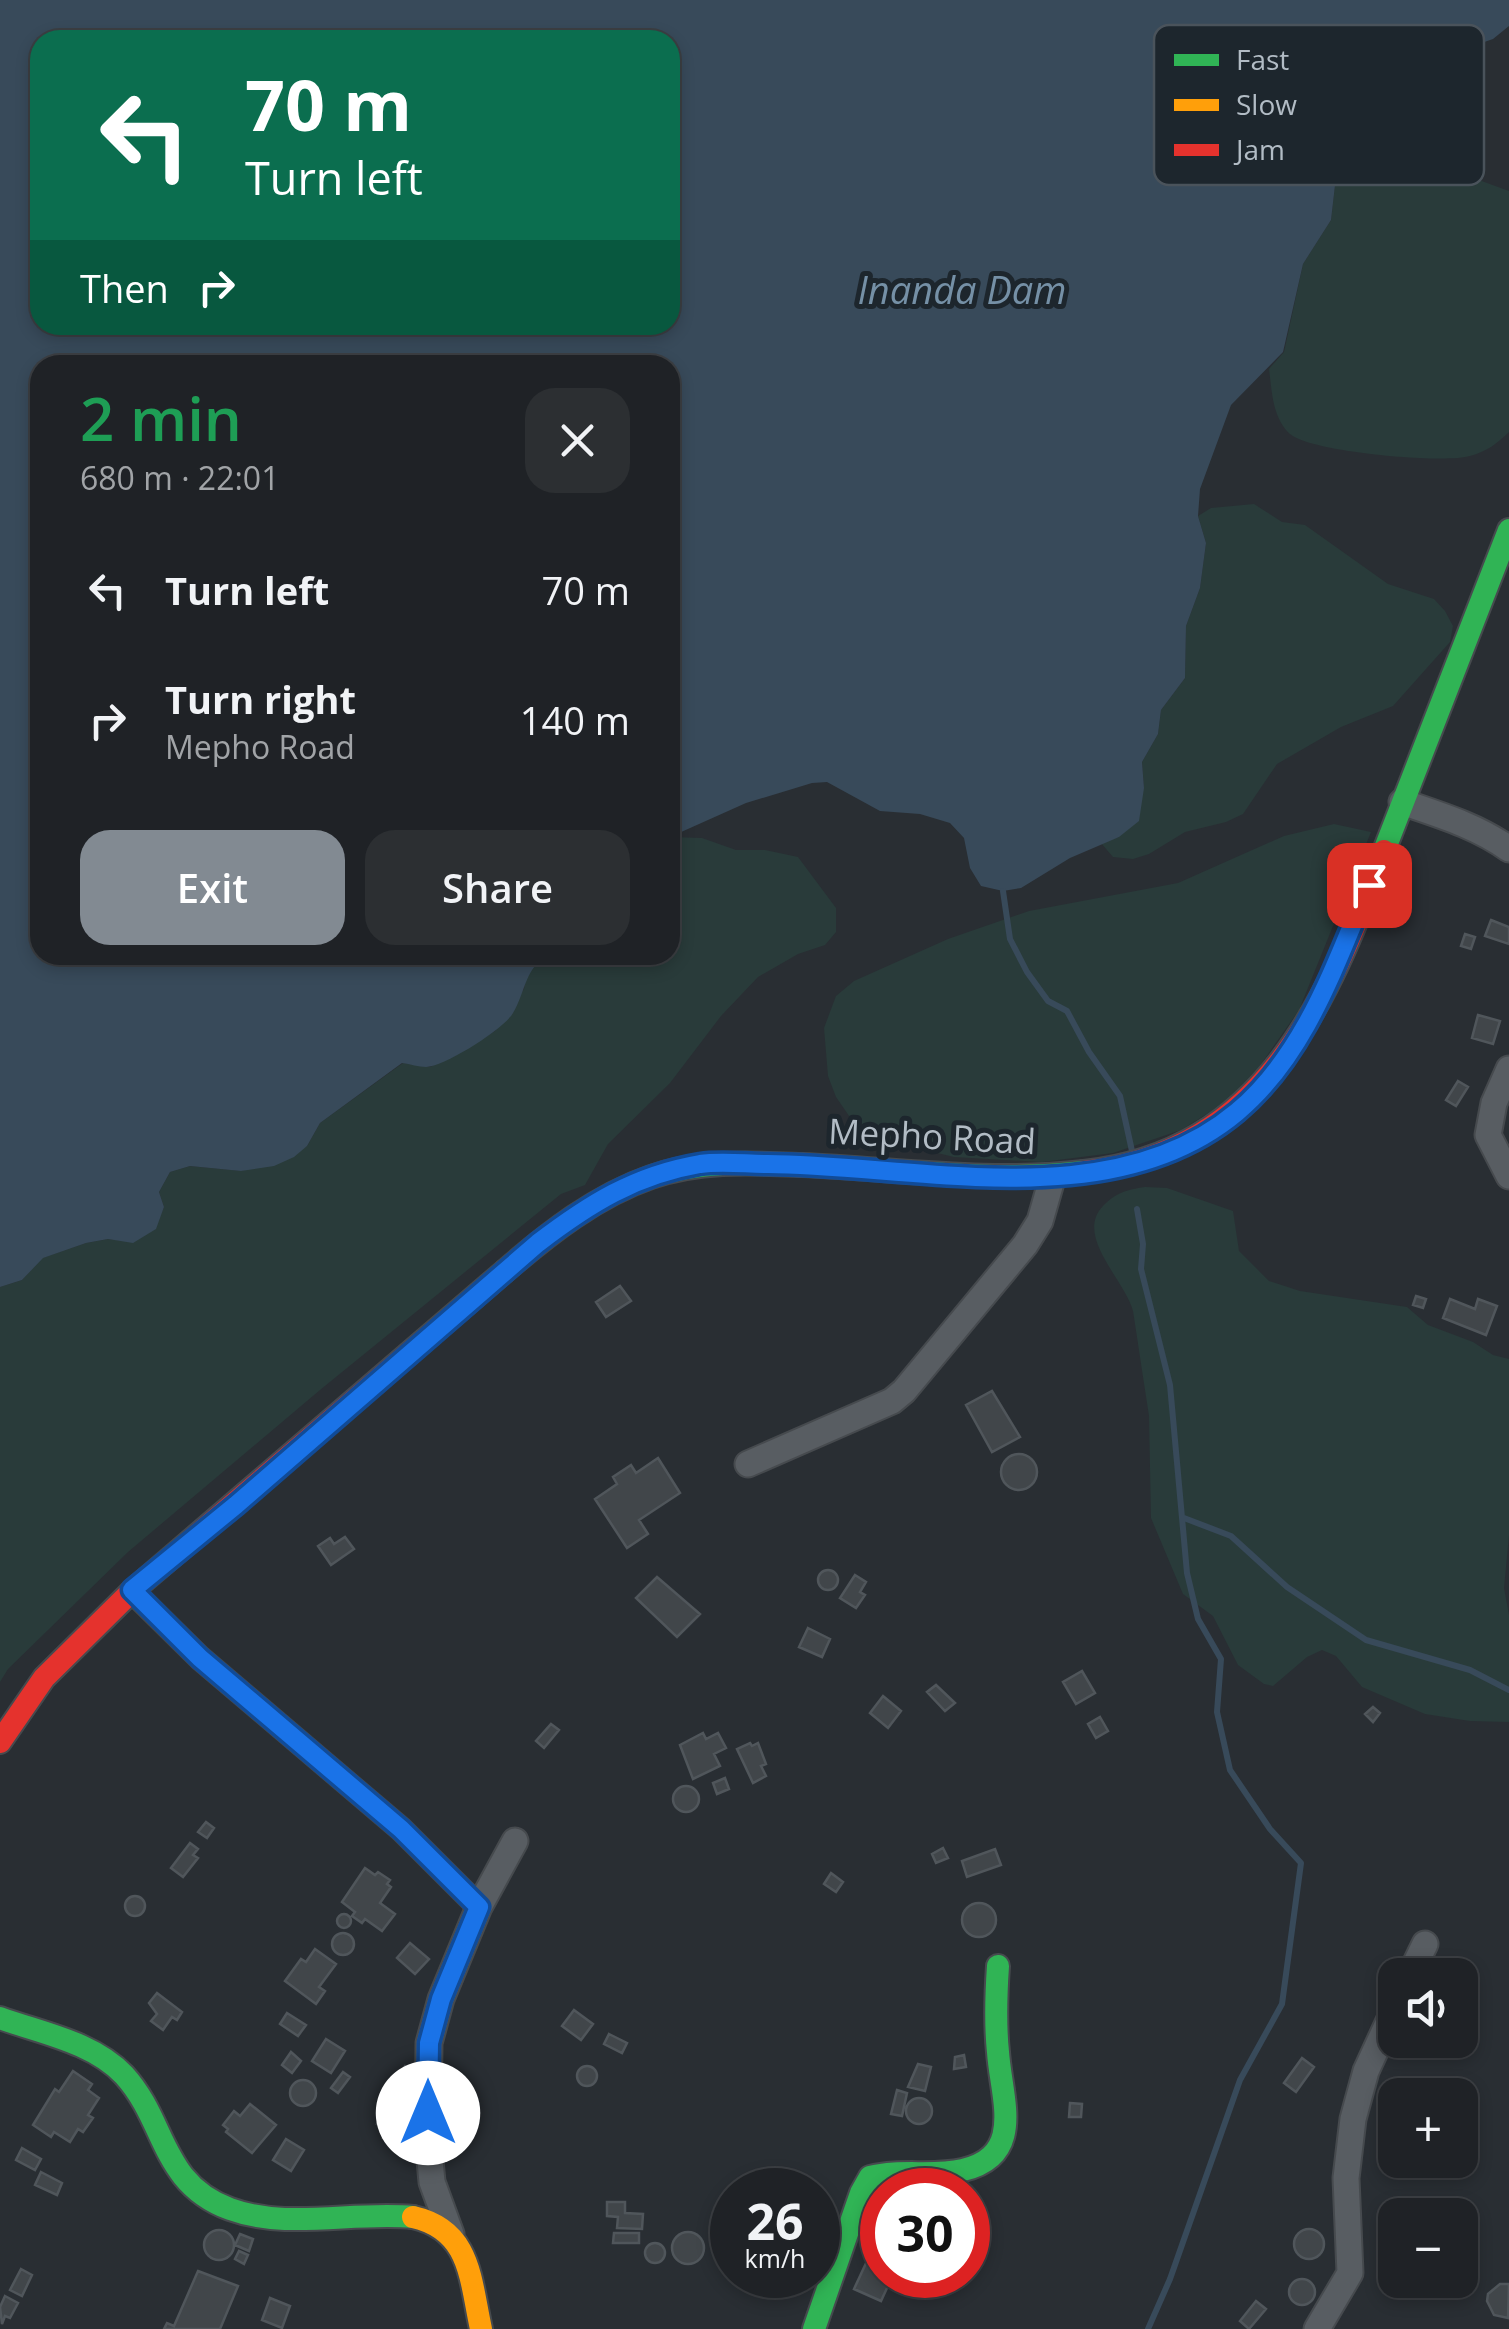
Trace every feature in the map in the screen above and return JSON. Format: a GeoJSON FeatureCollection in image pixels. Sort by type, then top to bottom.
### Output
{"type":"FeatureCollection","features":[{"type":"Feature","properties":{"kind":"street","name":"Mepho Road"},"geometry":{"type":"LineString","coordinates":[[0,1742],[44,1678],[132,1590],[588,1204],[640,1180],[702,1164],[820,1165],[1052,1179],[1103,1173],[1139,1164],[1191,1142],[1238,1112],[1312,1018],[1509,530]]}},
{"type":"Feature","properties":{"kind":"street"},"geometry":{"type":"LineString","coordinates":[[1402,802],[1452,818],[1509,849]]}},
{"type":"Feature","properties":{"kind":"street"},"geometry":{"type":"LineString","coordinates":[[1509,1069],[1494,1104],[1488,1135],[1509,1176]]}},
{"type":"Feature","properties":{"kind":"street"},"geometry":{"type":"LineString","coordinates":[[748,1464],[892,1400],[904,1391],[1025,1244],[1040,1220],[1052,1179]]}},
{"type":"Feature","properties":{"kind":"street"},"geometry":{"type":"LineString","coordinates":[[132,1590],[200,1658],[401,1829],[479,1907]]}},
{"type":"Feature","properties":{"kind":"street"},"geometry":{"type":"LineString","coordinates":[[481,2329],[466,2269],[432,2182],[428,2139],[429,2043],[441,1999],[479,1907],[515,1841]]}},
{"type":"Feature","properties":{"kind":"street"},"geometry":{"type":"LineString","coordinates":[[1418,1958],[1424,1944]]}},
{"type":"Feature","properties":{"kind":"street"},"geometry":{"type":"LineString","coordinates":[[814,2329],[870,2177],[894,2171],[964,2170],[987,2163],[999,2148],[1006,2114],[998,2058],[998,1966]]}},
{"type":"Feature","properties":{"kind":"street"},"geometry":{"type":"LineString","coordinates":[[0,2018],[79,2046],[114,2065],[134,2088],[192,2188],[218,2204],[259,2217],[399,2215],[427,2219],[451,2234]]}},
{"type":"Feature","properties":{"kind":"street"},"geometry":{"type":"LineString","coordinates":[[1317,2329],[1350,2273],[1346,2178],[1352,2120],[1378,2045]]}},
{"type":"Feature","properties":{"kind":"shaded area"},"geometry":{"type":"Polygon","coordinates":[[[1484,182],[1509,191],[1509,432],[1491,447],[1455,458],[1406,457],[1323,446],[1302,440],[1284,427],[1274,403],[1269,369],[1284,352],[1303,264],[1331,220],[1335,185],[1484,185],[1484,182]]]}},
{"type":"Feature","properties":{"kind":"shaded area"},"geometry":{"type":"Polygon","coordinates":[[[1254,504],[1282,522],[1305,525],[1388,584],[1434,599],[1453,626],[1450,642],[1393,706],[1341,727],[1277,764],[1243,814],[1185,832],[1149,854],[1133,859],[1113,857],[1101,843],[1119,837],[1144,788],[1142,762],[1158,734],[1161,710],[1185,678],[1186,626],[1200,588],[1206,543],[1198,516],[1211,508],[1254,504]]]}},
{"type":"Feature","properties":{"kind":"shaded area"},"geometry":{"type":"Polygon","coordinates":[[[1334,824],[1371,832],[1299,1010],[1259,1067],[1226,1102],[1181,1130],[1113,1153],[1042,1162],[954,1157],[875,1138],[856,1126],[836,1097],[828,1076],[824,1028],[836,996],[854,981],[948,939],[1029,911],[1178,883],[1284,836],[1334,824]]]}},
{"type":"Feature","properties":{"kind":"shaded area"},"geometry":{"type":"Polygon","coordinates":[[[680,837],[702,838],[736,850],[765,850],[798,857],[836,908],[836,932],[825,945],[798,954],[758,977],[721,1016],[670,1083],[608,1144],[585,1185],[561,1194],[128,1552],[8,1669],[0,1682],[0,1287],[22,1280],[42,1258],[108,1239],[133,1242],[155,1229],[164,1207],[159,1192],[170,1172],[190,1166],[242,1171],[307,1146],[320,1123],[403,1063],[430,1067],[495,1031],[524,989],[526,977],[535,965],[680,965],[680,837]]]}},
{"type":"Feature","properties":{"kind":"shaded area"},"geometry":{"type":"Polygon","coordinates":[[[1167,1188],[1233,1211],[1239,1251],[1269,1281],[1300,1291],[1407,1307],[1428,1325],[1509,1359],[1509,1535],[1504,1588],[1509,1615],[1509,1722],[1425,1714],[1362,1687],[1336,1656],[1322,1650],[1307,1657],[1273,1686],[1264,1684],[1238,1665],[1213,1616],[1183,1594],[1151,1518],[1149,1416],[1133,1311],[1094,1231],[1096,1218],[1108,1201],[1122,1192],[1167,1188]]]}},
{"type":"Feature","properties":{"kind":"water","name":"Inanda Dam"},"geometry":{"type":"Polygon","coordinates":[[[0,0],[1509,0],[1509,26],[1484,42],[1484,25],[1154,25],[1154,185],[1335,185],[1331,220],[1303,264],[1283,352],[1231,405],[1200,489],[1198,516],[1206,543],[1200,588],[1186,626],[1185,678],[1161,710],[1158,734],[1142,762],[1144,788],[1139,821],[1119,837],[1070,858],[1021,888],[1003,891],[981,886],[970,868],[964,838],[950,823],[920,814],[880,811],[827,782],[746,803],[680,833],[680,355],[30,355],[30,965],[536,965],[513,1013],[487,1037],[435,1065],[402,1063],[320,1123],[307,1146],[294,1157],[274,1166],[241,1171],[190,1166],[170,1172],[159,1192],[164,1207],[156,1229],[133,1243],[108,1239],[43,1258],[22,1280],[0,1287],[0,0]]]}},
{"type":"Feature","properties":{"kind":"building"},"geometry":{"type":"Polygon","coordinates":[[[1491,920],[1509,927],[1509,944],[1485,936],[1491,920]]]}},
{"type":"Feature","properties":{"kind":"building"},"geometry":{"type":"Polygon","coordinates":[[[1465,934],[1475,937],[1471,949],[1461,946],[1465,934]]]}},
{"type":"Feature","properties":{"kind":"building"},"geometry":{"type":"Polygon","coordinates":[[[1478,1015],[1500,1021],[1493,1044],[1472,1038],[1478,1015]]]}},
{"type":"Feature","properties":{"kind":"building"},"geometry":{"type":"Polygon","coordinates":[[[1458,1081],[1468,1087],[1456,1106],[1446,1100],[1458,1081]]]}},
{"type":"Feature","properties":{"kind":"building"},"geometry":{"type":"Polygon","coordinates":[[[620,1286],[631,1301],[606,1317],[596,1302],[620,1286]]]}},
{"type":"Feature","properties":{"kind":"building"},"geometry":{"type":"Polygon","coordinates":[[[1416,1296],[1426,1299],[1423,1308],[1413,1305],[1416,1296]]]}},
{"type":"Feature","properties":{"kind":"building"},"geometry":{"type":"Polygon","coordinates":[[[1450,1299],[1475,1309],[1478,1299],[1497,1306],[1486,1335],[1443,1318],[1450,1299]]]}},
{"type":"Feature","properties":{"kind":"building"},"geometry":{"type":"Polygon","coordinates":[[[992,1391],[1020,1437],[992,1452],[966,1405],[992,1391]]]}},
{"type":"Feature","properties":{"kind":"building"},"geometry":{"type":"Polygon","coordinates":[[[1019,1454],[1032,1459],[1037,1472],[1032,1485],[1019,1490],[1006,1485],[1001,1472],[1006,1459],[1019,1454]]]}},
{"type":"Feature","properties":{"kind":"building"},"geometry":{"type":"Polygon","coordinates":[[[658,1458],[680,1493],[639,1520],[648,1534],[627,1548],[595,1499],[617,1484],[613,1477],[631,1465],[636,1473],[658,1458]]]}},
{"type":"Feature","properties":{"kind":"building"},"geometry":{"type":"Polygon","coordinates":[[[345,1537],[354,1549],[331,1565],[318,1546],[330,1538],[334,1544],[345,1537]]]}},
{"type":"Feature","properties":{"kind":"building"},"geometry":{"type":"Polygon","coordinates":[[[828,1570],[838,1580],[828,1590],[818,1580],[828,1570]]]}},
{"type":"Feature","properties":{"kind":"building"},"geometry":{"type":"Polygon","coordinates":[[[855,1575],[866,1582],[860,1592],[865,1595],[856,1608],[840,1598],[855,1575]]]}},
{"type":"Feature","properties":{"kind":"building"},"geometry":{"type":"Polygon","coordinates":[[[657,1577],[700,1614],[677,1637],[636,1598],[657,1577]]]}},
{"type":"Feature","properties":{"kind":"building"},"geometry":{"type":"Polygon","coordinates":[[[808,1628],[830,1639],[822,1657],[799,1647],[808,1628]]]}},
{"type":"Feature","properties":{"kind":"building"},"geometry":{"type":"Polygon","coordinates":[[[1082,1671],[1095,1693],[1076,1704],[1063,1682],[1082,1671]]]}},
{"type":"Feature","properties":{"kind":"building"},"geometry":{"type":"Polygon","coordinates":[[[936,1685],[955,1703],[945,1711],[927,1692],[936,1685]]]}},
{"type":"Feature","properties":{"kind":"building"},"geometry":{"type":"Polygon","coordinates":[[[883,1696],[901,1711],[888,1728],[870,1713],[883,1696]]]}},
{"type":"Feature","properties":{"kind":"building"},"geometry":{"type":"Polygon","coordinates":[[[1373,1707],[1380,1713],[1373,1722],[1365,1714],[1373,1707]]]}},
{"type":"Feature","properties":{"kind":"building"},"geometry":{"type":"Polygon","coordinates":[[[1100,1717],[1108,1731],[1096,1738],[1088,1724],[1100,1717]]]}},
{"type":"Feature","properties":{"kind":"building"},"geometry":{"type":"Polygon","coordinates":[[[551,1724],[559,1730],[544,1748],[536,1741],[551,1724]]]}},
{"type":"Feature","properties":{"kind":"building"},"geometry":{"type":"Polygon","coordinates":[[[703,1733],[706,1739],[718,1733],[726,1748],[714,1754],[720,1766],[693,1779],[680,1745],[703,1733]]]}},
{"type":"Feature","properties":{"kind":"building"},"geometry":{"type":"Polygon","coordinates":[[[758,1743],[766,1764],[761,1766],[766,1776],[753,1783],[737,1749],[758,1743]]]}},
{"type":"Feature","properties":{"kind":"building"},"geometry":{"type":"Polygon","coordinates":[[[725,1778],[729,1789],[717,1794],[713,1783],[725,1778]]]}},
{"type":"Feature","properties":{"kind":"building"},"geometry":{"type":"Polygon","coordinates":[[[686,1786],[695,1790],[699,1799],[695,1808],[686,1812],[677,1808],[673,1799],[677,1790],[686,1786]]]}},
{"type":"Feature","properties":{"kind":"building"},"geometry":{"type":"Polygon","coordinates":[[[206,1822],[214,1828],[207,1838],[198,1832],[206,1822]]]}},
{"type":"Feature","properties":{"kind":"building"},"geometry":{"type":"Polygon","coordinates":[[[190,1843],[198,1849],[193,1855],[198,1858],[183,1877],[171,1868],[190,1843]]]}},
{"type":"Feature","properties":{"kind":"building"},"geometry":{"type":"Polygon","coordinates":[[[943,1848],[948,1858],[936,1863],[932,1854],[943,1848]]]}},
{"type":"Feature","properties":{"kind":"building"},"geometry":{"type":"Polygon","coordinates":[[[995,1849],[1001,1865],[967,1877],[962,1861],[995,1849]]]}},
{"type":"Feature","properties":{"kind":"building"},"geometry":{"type":"Polygon","coordinates":[[[365,1868],[390,1880],[387,1884],[391,1887],[380,1903],[395,1914],[382,1931],[365,1919],[362,1923],[352,1916],[355,1912],[342,1902],[365,1868]]]}},
{"type":"Feature","properties":{"kind":"building"},"geometry":{"type":"Polygon","coordinates":[[[831,1873],[843,1882],[836,1892],[824,1884],[831,1873]]]}},
{"type":"Feature","properties":{"kind":"building"},"geometry":{"type":"Polygon","coordinates":[[[135,1896],[145,1906],[135,1916],[125,1906],[135,1896]]]}},
{"type":"Feature","properties":{"kind":"building"},"geometry":{"type":"Polygon","coordinates":[[[979,1903],[991,1908],[996,1920],[991,1932],[979,1937],[967,1932],[962,1920],[967,1908],[979,1903]]]}},
{"type":"Feature","properties":{"kind":"building"},"geometry":{"type":"Polygon","coordinates":[[[344,1914],[351,1921],[344,1928],[337,1921],[344,1914]]]}},
{"type":"Feature","properties":{"kind":"building"},"geometry":{"type":"Polygon","coordinates":[[[343,1933],[351,1936],[351,1952],[343,1955],[335,1952],[332,1944],[335,1936],[343,1933]]]}},
{"type":"Feature","properties":{"kind":"building"},"geometry":{"type":"Polygon","coordinates":[[[410,1943],[429,1959],[415,1974],[397,1958],[410,1943]]]}},
{"type":"Feature","properties":{"kind":"building"},"geometry":{"type":"Polygon","coordinates":[[[315,1949],[336,1964],[319,1987],[325,1991],[316,2004],[285,1981],[301,1959],[306,1962],[315,1949]]]}},
{"type":"Feature","properties":{"kind":"building"},"geometry":{"type":"Polygon","coordinates":[[[157,1993],[182,2012],[177,2020],[172,2017],[163,2030],[151,2021],[157,2014],[149,2003],[157,1993]]]}},
{"type":"Feature","properties":{"kind":"building"},"geometry":{"type":"Polygon","coordinates":[[[574,2010],[593,2024],[581,2040],[562,2026],[574,2010]]]}},
{"type":"Feature","properties":{"kind":"building"},"geometry":{"type":"Polygon","coordinates":[[[287,2013],[306,2025],[298,2036],[280,2024],[287,2013]]]}},
{"type":"Feature","properties":{"kind":"building"},"geometry":{"type":"Polygon","coordinates":[[[609,2034],[627,2043],[622,2053],[604,2044],[609,2034]]]}},
{"type":"Feature","properties":{"kind":"building"},"geometry":{"type":"Polygon","coordinates":[[[326,2039],[345,2051],[331,2073],[312,2061],[326,2039]]]}},
{"type":"Feature","properties":{"kind":"building"},"geometry":{"type":"Polygon","coordinates":[[[291,2052],[301,2061],[292,2073],[282,2065],[291,2052]]]}},
{"type":"Feature","properties":{"kind":"building"},"geometry":{"type":"Polygon","coordinates":[[[964,2055],[966,2067],[954,2069],[955,2057],[964,2055]]]}},
{"type":"Feature","properties":{"kind":"building"},"geometry":{"type":"Polygon","coordinates":[[[1302,2058],[1314,2067],[1296,2092],[1284,2083],[1302,2058]]]}},
{"type":"Feature","properties":{"kind":"building"},"geometry":{"type":"Polygon","coordinates":[[[918,2064],[931,2067],[925,2091],[908,2087],[918,2064]]]}},
{"type":"Feature","properties":{"kind":"building"},"geometry":{"type":"Polygon","coordinates":[[[405,2066],[417,2071],[412,2081],[400,2076],[405,2066]]]}},
{"type":"Feature","properties":{"kind":"building"},"geometry":{"type":"Polygon","coordinates":[[[587,2066],[597,2076],[587,2086],[577,2076],[587,2066]]]}},
{"type":"Feature","properties":{"kind":"building"},"geometry":{"type":"Polygon","coordinates":[[[73,2071],[92,2084],[88,2090],[99,2098],[88,2115],[93,2118],[83,2132],[78,2129],[70,2142],[54,2132],[51,2137],[33,2125],[55,2089],[59,2092],[73,2071]]]}},
{"type":"Feature","properties":{"kind":"building"},"geometry":{"type":"Polygon","coordinates":[[[343,2072],[350,2077],[338,2093],[331,2088],[343,2072]]]}},
{"type":"Feature","properties":{"kind":"building"},"geometry":{"type":"Polygon","coordinates":[[[303,2080],[312,2084],[316,2093],[312,2102],[303,2106],[294,2102],[290,2093],[294,2084],[303,2080]]]}},
{"type":"Feature","properties":{"kind":"building"},"geometry":{"type":"Polygon","coordinates":[[[407,2082],[414,2089],[407,2096],[400,2089],[407,2082]]]}},
{"type":"Feature","properties":{"kind":"building"},"geometry":{"type":"Polygon","coordinates":[[[897,2090],[907,2093],[902,2116],[891,2114],[897,2090]]]}},
{"type":"Feature","properties":{"kind":"building"},"geometry":{"type":"Polygon","coordinates":[[[398,2097],[408,2107],[398,2117],[388,2107],[398,2097]]]}},
{"type":"Feature","properties":{"kind":"building"},"geometry":{"type":"Polygon","coordinates":[[[919,2098],[928,2102],[932,2111],[928,2120],[919,2124],[910,2120],[906,2111],[910,2102],[919,2098]]]}},
{"type":"Feature","properties":{"kind":"building"},"geometry":{"type":"Polygon","coordinates":[[[1070,2103],[1082,2104],[1081,2117],[1069,2117],[1070,2103]]]}},
{"type":"Feature","properties":{"kind":"building"},"geometry":{"type":"Polygon","coordinates":[[[250,2104],[276,2125],[252,2153],[223,2125],[234,2111],[240,2116],[250,2104]]]}},
{"type":"Feature","properties":{"kind":"building"},"geometry":{"type":"Polygon","coordinates":[[[382,2112],[402,2120],[395,2143],[383,2138],[387,2128],[377,2124],[382,2112]]]}},
{"type":"Feature","properties":{"kind":"building"},"geometry":{"type":"Polygon","coordinates":[[[286,2139],[304,2150],[291,2171],[273,2160],[286,2139]]]}},
{"type":"Feature","properties":{"kind":"building"},"geometry":{"type":"Polygon","coordinates":[[[22,2148],[41,2159],[35,2170],[16,2160],[22,2148]]]}},
{"type":"Feature","properties":{"kind":"building"},"geometry":{"type":"Polygon","coordinates":[[[41,2172],[62,2183],[57,2195],[35,2185],[41,2172]]]}},
{"type":"Feature","properties":{"kind":"building"},"geometry":{"type":"Polygon","coordinates":[[[607,2202],[625,2202],[625,2213],[643,2214],[642,2229],[617,2228],[618,2217],[607,2216],[607,2202]]]}},
{"type":"Feature","properties":{"kind":"building"},"geometry":{"type":"Polygon","coordinates":[[[1309,2229],[1323,2238],[1324,2244],[1315,2258],[1309,2259],[1295,2250],[1294,2244],[1303,2230],[1309,2229]]]}},
{"type":"Feature","properties":{"kind":"building"},"geometry":{"type":"Polygon","coordinates":[[[219,2230],[233,2239],[234,2245],[225,2259],[219,2260],[205,2251],[204,2245],[213,2231],[219,2230]]]}},
{"type":"Feature","properties":{"kind":"building"},"geometry":{"type":"Polygon","coordinates":[[[688,2232],[699,2237],[704,2248],[699,2259],[688,2264],[677,2259],[672,2248],[677,2237],[688,2232]]]}},
{"type":"Feature","properties":{"kind":"building"},"geometry":{"type":"Polygon","coordinates":[[[614,2233],[639,2233],[639,2243],[613,2243],[614,2233]]]}},
{"type":"Feature","properties":{"kind":"building"},"geometry":{"type":"Polygon","coordinates":[[[240,2234],[253,2239],[249,2251],[235,2245],[240,2234]]]}},
{"type":"Feature","properties":{"kind":"building"},"geometry":{"type":"Polygon","coordinates":[[[655,2243],[665,2253],[655,2263],[645,2253],[655,2243]]]}},
{"type":"Feature","properties":{"kind":"building"},"geometry":{"type":"Polygon","coordinates":[[[239,2251],[248,2255],[244,2264],[235,2259],[239,2251]]]}},
{"type":"Feature","properties":{"kind":"building"},"geometry":{"type":"Polygon","coordinates":[[[21,2269],[32,2275],[22,2296],[10,2290],[21,2269]]]}},
{"type":"Feature","properties":{"kind":"building"},"geometry":{"type":"Polygon","coordinates":[[[198,2271],[238,2286],[220,2329],[164,2329],[167,2323],[174,2326],[198,2271]]]}},
{"type":"Feature","properties":{"kind":"building"},"geometry":{"type":"Polygon","coordinates":[[[1302,2279],[1311,2283],[1315,2292],[1311,2301],[1302,2305],[1293,2301],[1289,2292],[1293,2283],[1302,2279]]]}},
{"type":"Feature","properties":{"kind":"building"},"geometry":{"type":"Polygon","coordinates":[[[1500,2284],[1509,2284],[1508,2318],[1494,2315],[1487,2301],[1488,2294],[1500,2284]]]}},
{"type":"Feature","properties":{"kind":"building"},"geometry":{"type":"Polygon","coordinates":[[[5,2296],[18,2303],[2,2324],[0,2307],[5,2296]]]}},
{"type":"Feature","properties":{"kind":"building"},"geometry":{"type":"Polygon","coordinates":[[[270,2298],[290,2306],[282,2328],[262,2320],[270,2298]]]}},
{"type":"Feature","properties":{"kind":"building"},"geometry":{"type":"Polygon","coordinates":[[[1256,2301],[1266,2309],[1249,2329],[1240,2321],[1256,2301]]]}},
{"type":"Feature","properties":{"kind":"waterway"},"geometry":{"type":"LineString","coordinates":[[1003,891],[1010,939],[1048,1001],[1067,1011],[1089,1052],[1120,1096],[1132,1151]]}},
{"type":"Feature","properties":{"kind":"waterway"},"geometry":{"type":"LineString","coordinates":[[1137,1209],[1143,1244],[1141,1269],[1170,1385],[1187,1573],[1198,1619],[1221,1659],[1217,1712],[1230,1770],[1270,1829],[1301,1863],[1282,2004],[1240,2080],[1170,2279],[1148,2329]]}},
{"type":"Feature","properties":{"kind":"waterway"},"geometry":{"type":"LineString","coordinates":[[1184,1518],[1231,1536],[1287,1587],[1366,1640],[1470,1670],[1509,1690]]}},
{"type":"Feature","properties":{"kind":"traffic: fast"},"geometry":{"type":"LineString","coordinates":[[1384,851],[1509,530]]}},
{"type":"Feature","properties":{"kind":"traffic: fast"},"geometry":{"type":"LineString","coordinates":[[505,1271],[556,1230],[611,1194],[651,1177],[689,1168],[764,1164],[1014,1176],[1084,1172]]}},
{"type":"Feature","properties":{"kind":"traffic: fast"},"geometry":{"type":"LineString","coordinates":[[814,2329],[870,2177],[963,2170],[983,2163],[1003,2138],[1005,2106],[996,2020],[998,1966]]}},
{"type":"Feature","properties":{"kind":"traffic: fast"},"geometry":{"type":"LineString","coordinates":[[0,2018],[97,2054],[124,2075],[149,2112],[177,2168],[207,2198],[230,2209],[274,2218],[413,2217]]}},
{"type":"Feature","properties":{"kind":"traffic: slow"},"geometry":{"type":"LineString","coordinates":[[413,2217],[432,2223],[457,2245],[470,2275],[481,2329]]}},
{"type":"Feature","properties":{"kind":"traffic: jam"},"geometry":{"type":"LineString","coordinates":[[1084,1172],[1147,1159],[1199,1135],[1243,1101],[1280,1061],[1312,1014],[1339,962],[1384,851]]}},
{"type":"Feature","properties":{"kind":"traffic: jam"},"geometry":{"type":"LineString","coordinates":[[0,1742],[44,1678],[132,1591],[505,1271]]}},
{"type":"Feature","properties":{"kind":"traffic: jam"},"geometry":{"type":"LineString","coordinates":[[132,1591],[200,1658],[401,1829],[479,1907]]}},
{"type":"Feature","properties":{"kind":"route"},"geometry":{"type":"LineString","coordinates":[[428,2113],[429,2043],[441,1999],[479,1907],[401,1829],[278,1728],[132,1590],[538,1243],[588,1204],[640,1180],[702,1164],[820,1165],[1052,1179],[1139,1164],[1191,1142],[1238,1112],[1312,1018],[1369,885]]}}]}
